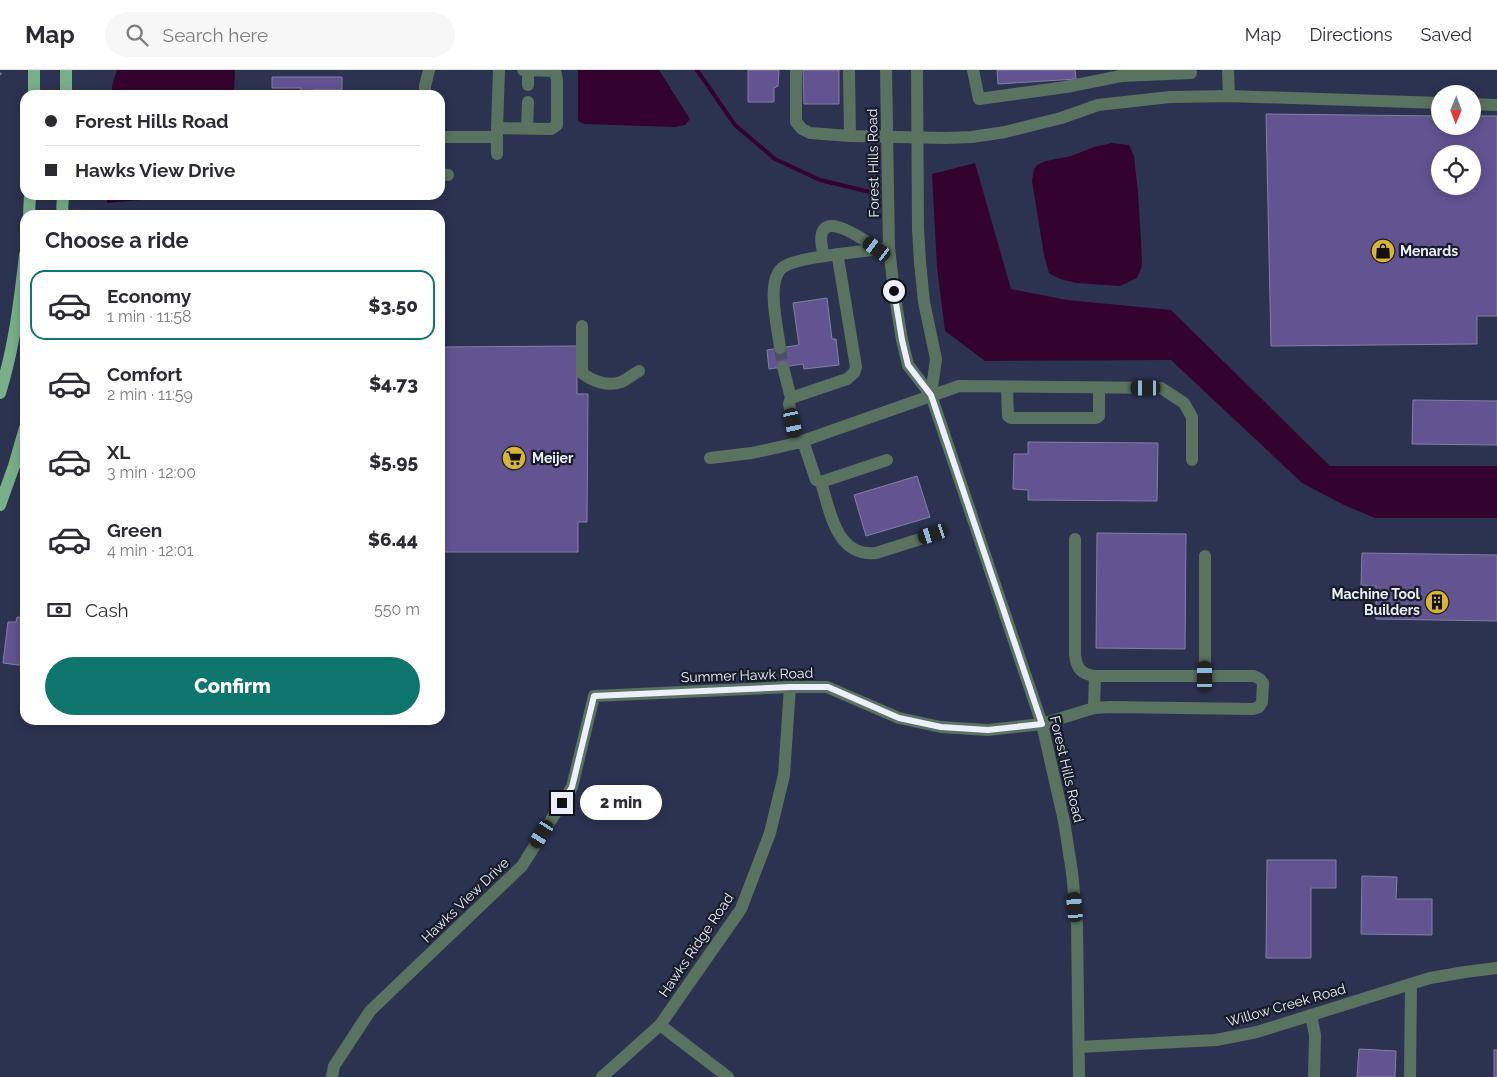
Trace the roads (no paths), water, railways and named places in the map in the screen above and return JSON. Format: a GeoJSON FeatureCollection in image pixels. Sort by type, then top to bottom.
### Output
{"type":"FeatureCollection","features":[{"type":"Feature","properties":{"kind":"main road"},"geometry":{"type":"LineString","coordinates":[[34,70],[34,90]]}},
{"type":"Feature","properties":{"kind":"main road"},"geometry":{"type":"LineString","coordinates":[[66,70],[66,90]]}},
{"type":"Feature","properties":{"kind":"main road"},"geometry":{"type":"LineString","coordinates":[[0,394],[7,372],[20,302]]}},
{"type":"Feature","properties":{"kind":"main road"},"geometry":{"type":"LineString","coordinates":[[0,505],[20,445]]}},
{"type":"Feature","properties":{"kind":"street"},"geometry":{"type":"LineString","coordinates":[[424,90],[429,70]]}},
{"type":"Feature","properties":{"kind":"street"},"geometry":{"type":"LineString","coordinates":[[497,154],[498,70]]}},
{"type":"Feature","properties":{"kind":"street"},"geometry":{"type":"LineString","coordinates":[[445,137],[497,133],[527,128],[551,129],[557,125],[557,80],[555,71],[523,70]]}},
{"type":"Feature","properties":{"kind":"street"},"geometry":{"type":"LineString","coordinates":[[528,70],[528,85]]}},
{"type":"Feature","properties":{"kind":"street"},"geometry":{"type":"LineString","coordinates":[[796,70],[796,122],[802,129],[810,133],[850,136],[972,137],[1005,132],[1061,118],[1098,105],[1170,97],[1229,96],[1431,103]]}},
{"type":"Feature","properties":{"kind":"street"},"geometry":{"type":"LineString","coordinates":[[849,70],[850,136]]}},
{"type":"Feature","properties":{"kind":"street","name":"Forest Hills Road"},"geometry":{"type":"LineString","coordinates":[[886,70],[888,137],[883,248],[908,365],[931,395],[1042,724],[1064,821],[1072,872],[1077,925],[1079,1077]]}},
{"type":"Feature","properties":{"kind":"street","name":"Forest Hills Road"},"geometry":{"type":"LineString","coordinates":[[918,70],[918,229],[920,262],[924,302],[936,360],[931,395]]}},
{"type":"Feature","properties":{"kind":"street"},"geometry":{"type":"LineString","coordinates":[[973,70],[979,100],[1066,87],[1121,76],[1191,72],[1192,96]]}},
{"type":"Feature","properties":{"kind":"street"},"geometry":{"type":"LineString","coordinates":[[1086,70],[1086,83]]}},
{"type":"Feature","properties":{"kind":"street"},"geometry":{"type":"LineString","coordinates":[[1228,70],[1229,96]]}},
{"type":"Feature","properties":{"kind":"street"},"geometry":{"type":"LineString","coordinates":[[527,128],[528,102]]}},
{"type":"Feature","properties":{"kind":"street"},"geometry":{"type":"LineString","coordinates":[[1481,104],[1497,105]]}},
{"type":"Feature","properties":{"kind":"street"},"geometry":{"type":"LineString","coordinates":[[824,256],[821,236],[825,229],[833,226],[842,227],[883,248]]}},
{"type":"Feature","properties":{"kind":"street"},"geometry":{"type":"LineString","coordinates":[[780,348],[773,295],[774,279],[786,265],[824,256],[883,248]]}},
{"type":"Feature","properties":{"kind":"street"},"geometry":{"type":"LineString","coordinates":[[790,398],[847,379],[854,373],[856,367],[838,258],[839,254]]}},
{"type":"Feature","properties":{"kind":"street"},"geometry":{"type":"LineString","coordinates":[[582,326],[582,373],[589,379],[598,382],[620,382],[639,370]]}},
{"type":"Feature","properties":{"kind":"street"},"geometry":{"type":"LineString","coordinates":[[783,367],[790,398],[789,404],[800,442],[816,480],[821,482],[887,460]]}},
{"type":"Feature","properties":{"kind":"street"},"geometry":{"type":"LineString","coordinates":[[710,458],[752,453],[800,442],[959,386],[1161,388],[1184,403],[1192,417],[1192,460]]}},
{"type":"Feature","properties":{"kind":"street"},"geometry":{"type":"LineString","coordinates":[[1007,387],[1008,416],[1011,418],[1096,418],[1099,416],[1099,388]]}},
{"type":"Feature","properties":{"kind":"street"},"geometry":{"type":"LineString","coordinates":[[821,482],[834,523],[845,543],[855,550],[866,554],[876,554],[933,534]]}},
{"type":"Feature","properties":{"kind":"street"},"geometry":{"type":"LineString","coordinates":[[1075,539],[1076,663],[1080,670],[1095,676],[1205,676],[1205,556]]}},
{"type":"Feature","properties":{"kind":"street"},"geometry":{"type":"LineString","coordinates":[[1094,708],[1095,676]]}},
{"type":"Feature","properties":{"kind":"street","name":"Summer Hawk Road"},"geometry":{"type":"LineString","coordinates":[[594,696],[828,687],[899,718],[941,727],[988,730],[1042,724],[1094,708],[1253,709],[1259,707],[1262,702],[1262,683],[1260,679],[1254,676],[1205,676]]}},
{"type":"Feature","properties":{"kind":"street","name":"Hawks Ridge Road"},"geometry":{"type":"LineString","coordinates":[[602,1077],[660,1025],[741,910],[770,833],[784,776],[790,687]]}},
{"type":"Feature","properties":{"kind":"street","name":"Hawks View Drive"},"geometry":{"type":"LineString","coordinates":[[332,1077],[334,1066],[370,1011],[522,866],[572,787],[594,696]]}},
{"type":"Feature","properties":{"kind":"street","name":"Willow Creek Road"},"geometry":{"type":"LineString","coordinates":[[1079,1047],[1216,1040],[1257,1032],[1411,984],[1456,973],[1497,968]]}},
{"type":"Feature","properties":{"kind":"street"},"geometry":{"type":"LineString","coordinates":[[1410,1077],[1411,984]]}},
{"type":"Feature","properties":{"kind":"street"},"geometry":{"type":"LineString","coordinates":[[1311,1015],[1315,1036],[1314,1077]]}},
{"type":"Feature","properties":{"kind":"street"},"geometry":{"type":"LineString","coordinates":[[660,1025],[728,1077]]}},
{"type":"Feature","properties":{"kind":"waterway"},"geometry":{"type":"LineString","coordinates":[[697,70],[735,125],[775,159],[820,180],[870,192]]}},
{"type":"Feature","properties":{"kind":"tunnel"},"geometry":{"type":"LineString","coordinates":[[780,348],[783,367]]}},
{"type":"Feature","properties":{"kind":"place","name":"Menards"},"geometry":{"type":"Point","coordinates":[1383,251]}},
{"type":"Feature","properties":{"kind":"place","name":"Meijer"},"geometry":{"type":"Point","coordinates":[514,458]}},
{"type":"Feature","properties":{"kind":"place","name":"Machine Tool Builders"},"geometry":{"type":"Point","coordinates":[1437,602]}}]}
